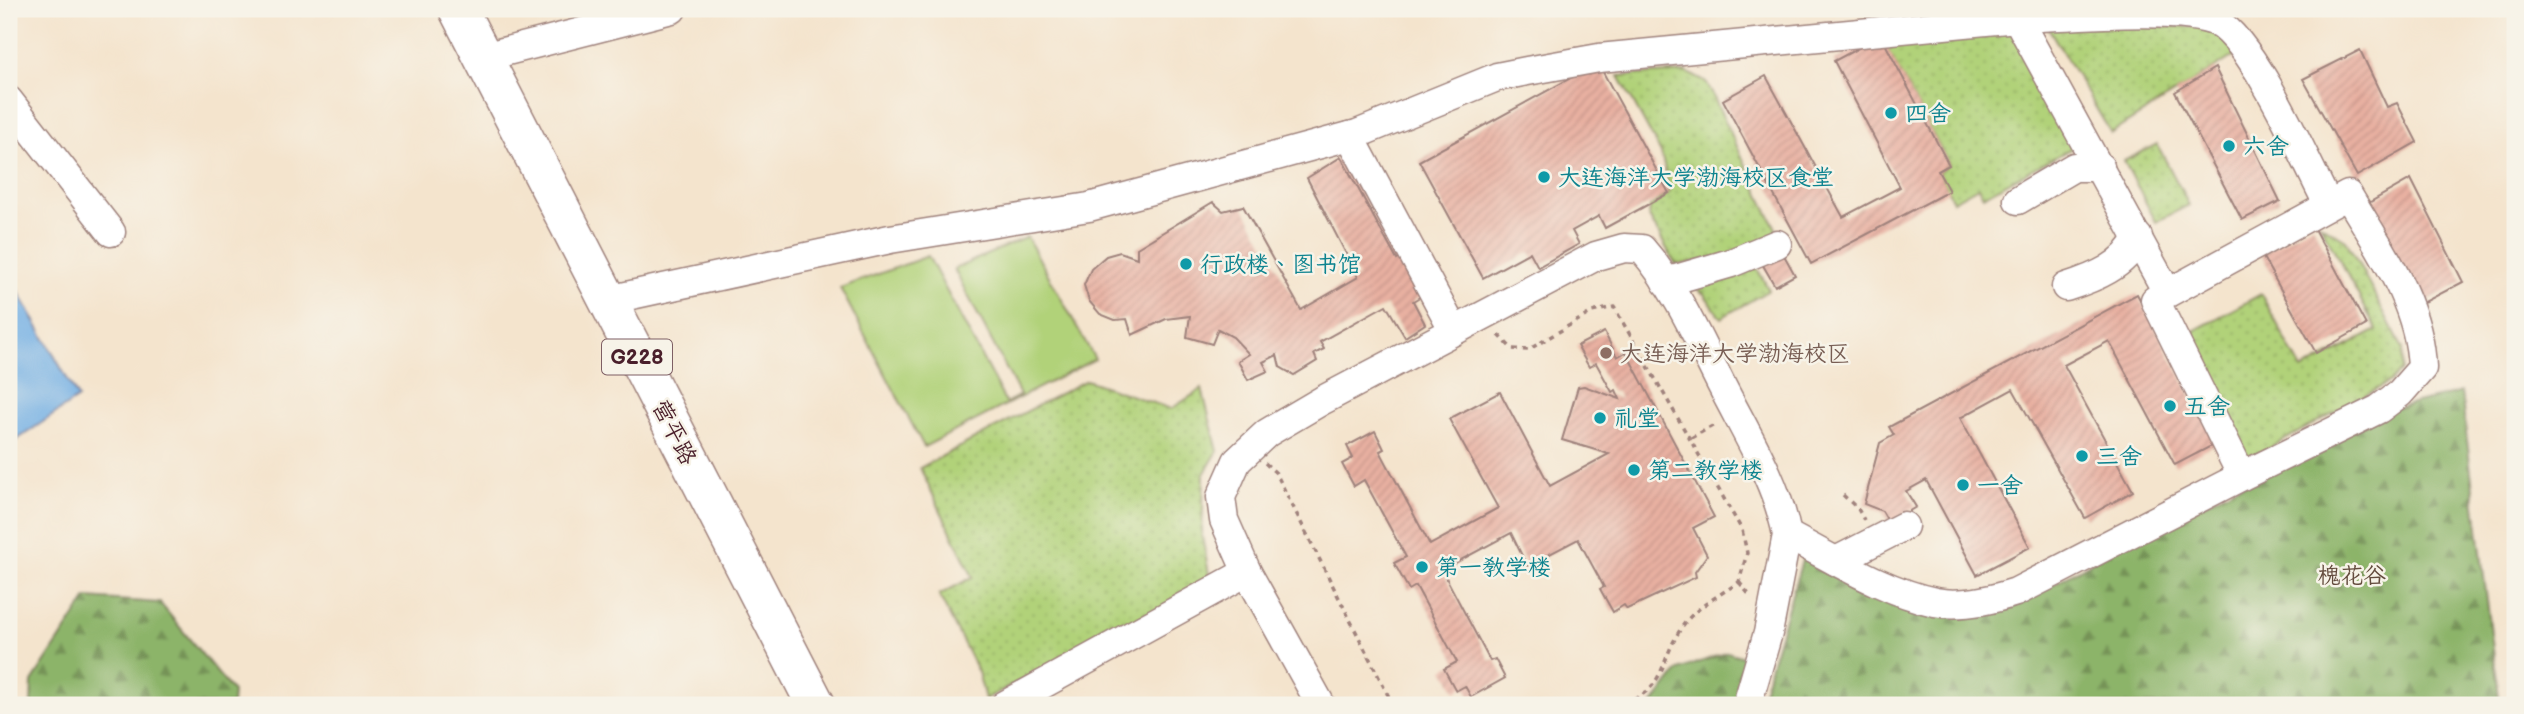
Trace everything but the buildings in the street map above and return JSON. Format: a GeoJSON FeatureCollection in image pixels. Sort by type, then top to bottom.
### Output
{"type":"FeatureCollection","features":[{"type":"Feature","properties":{"kind":"highway","name":"营平路"},"geometry":{"type":"LineString","coordinates":[[458,9],[816,705]]}},
{"type":"Feature","properties":{"kind":"street"},"geometry":{"type":"LineString","coordinates":[[483,57],[672,9]]}},
{"type":"Feature","properties":{"kind":"street"},"geometry":{"type":"LineString","coordinates":[[608,300],[890,239],[1089,207],[1350,136],[1497,77],[1599,58],[2017,18],[2184,14],[2219,23],[2252,61],[2328,204]]}},
{"type":"Feature","properties":{"kind":"street"},"geometry":{"type":"LineString","coordinates":[[2017,18],[2167,292]]}},
{"type":"Feature","properties":{"kind":"street"},"geometry":{"type":"LineString","coordinates":[[9,102],[111,232]]}},
{"type":"Feature","properties":{"kind":"street"},"geometry":{"type":"LineString","coordinates":[[1350,136],[1453,329]]}},
{"type":"Feature","properties":{"kind":"street"},"geometry":{"type":"LineString","coordinates":[[2018,200],[2074,167],[2100,167]]}},
{"type":"Feature","properties":{"kind":"street"},"geometry":{"type":"LineString","coordinates":[[1787,535],[1896,589],[1937,602],[1988,601],[2016,592],[2379,409],[2400,393],[2422,368],[2421,340],[2411,308],[2383,252],[2348,195],[2155,300],[2242,476]]}},
{"type":"Feature","properties":{"kind":"street"},"geometry":{"type":"LineString","coordinates":[[2066,287],[2122,261],[2133,250],[2138,237]]}},
{"type":"Feature","properties":{"kind":"street"},"geometry":{"type":"LineString","coordinates":[[1665,282],[1731,262],[1777,244]]}},
{"type":"Feature","properties":{"kind":"street"},"geometry":{"type":"LineString","coordinates":[[1315,703],[1247,572],[1224,520],[1221,496],[1237,461],[1267,433],[1323,400],[1453,329],[1596,256],[1624,248],[1642,249],[1665,282],[1762,464],[1787,535],[1768,633],[1748,703]]}},
{"type":"Feature","properties":{"kind":"street"},"geometry":{"type":"LineString","coordinates":[[1836,561],[1904,526]]}},
{"type":"Feature","properties":{"kind":"street"},"geometry":{"type":"LineString","coordinates":[[1005,705],[1247,572]]}},
{"type":"Feature","properties":{"kind":"path"},"geometry":{"type":"LineString","coordinates":[[1486,312],[1512,349],[1528,350],[1592,312],[1614,307],[1742,530],[1748,553],[1739,582],[1695,612],[1680,629],[1656,685],[1633,701],[1618,705]]}},
{"type":"Feature","properties":{"kind":"path"},"geometry":{"type":"LineString","coordinates":[[1691,438],[1736,413]]}},
{"type":"Feature","properties":{"kind":"path"},"geometry":{"type":"LineString","coordinates":[[1250,450],[1276,473],[1393,705]]}},
{"type":"Feature","properties":{"kind":"path"},"geometry":{"type":"LineString","coordinates":[[1843,495],[1858,509],[1875,541]]}},
{"type":"Feature","properties":{"kind":"green space"},"geometry":{"type":"Polygon","coordinates":[[[2004,25],[2019,36],[2081,143],[1983,196],[1978,187],[1953,201],[1938,171],[1949,165],[1887,49],[1905,40],[2004,25]]]}},
{"type":"Feature","properties":{"kind":"green space"},"geometry":{"type":"Polygon","coordinates":[[[2054,25],[2210,27],[2240,52],[2111,133],[2049,29],[2054,25]]]}},
{"type":"Feature","properties":{"kind":"green space"},"geometry":{"type":"Polygon","coordinates":[[[1686,72],[1707,83],[1778,233],[1736,255],[1676,265],[1649,217],[1650,207],[1670,192],[1661,153],[1619,76],[1686,72]]]}},
{"type":"Feature","properties":{"kind":"green space"},"geometry":{"type":"Polygon","coordinates":[[[2157,144],[2189,205],[2156,222],[2124,161],[2157,144]]]}},
{"type":"Feature","properties":{"kind":"green space"},"geometry":{"type":"Polygon","coordinates":[[[2320,224],[2346,240],[2403,349],[2402,370],[2390,382],[2248,460],[2181,338],[2261,294],[2302,370],[2377,330],[2320,224]]]}},
{"type":"Feature","properties":{"kind":"green space"},"geometry":{"type":"Polygon","coordinates":[[[1027,237],[1095,359],[924,447],[840,288],[928,256],[1006,403],[1020,395],[954,269],[1027,237]]]}},
{"type":"Feature","properties":{"kind":"green space"},"geometry":{"type":"Polygon","coordinates":[[[1753,261],[1769,290],[1721,318],[1704,294],[1691,284],[1753,261]]]}},
{"type":"Feature","properties":{"kind":"green space"},"geometry":{"type":"Polygon","coordinates":[[[1086,380],[1171,409],[1202,389],[1218,451],[1204,474],[1202,536],[1211,585],[985,699],[978,672],[939,595],[973,577],[920,468],[1086,380]]]}},
{"type":"Feature","properties":{"kind":"green space","name":"槐花谷"},"geometry":{"type":"Polygon","coordinates":[[[2461,392],[2500,705],[1759,705],[1804,554],[1953,615],[2010,609],[2130,540],[2393,409],[2461,392]]]}},
{"type":"Feature","properties":{"kind":"green space"},"geometry":{"type":"Polygon","coordinates":[[[87,598],[160,603],[233,692],[232,705],[31,705],[32,682],[87,598]]]}},
{"type":"Feature","properties":{"kind":"green space"},"geometry":{"type":"Polygon","coordinates":[[[1727,652],[1747,658],[1735,705],[1652,705],[1679,670],[1727,652]]]}},
{"type":"Feature","properties":{"kind":"water"},"geometry":{"type":"Polygon","coordinates":[[[9,275],[78,398],[9,445],[9,275]]]}},
{"type":"Feature","properties":{"kind":"place","name":"四舍"},"geometry":{"type":"Point","coordinates":[1891,113]}},
{"type":"Feature","properties":{"kind":"place","name":"六舍"},"geometry":{"type":"Point","coordinates":[2229,146]}},
{"type":"Feature","properties":{"kind":"place","name":"大连海洋大学渤海校区食堂"},"geometry":{"type":"Point","coordinates":[1544,177]}},
{"type":"Feature","properties":{"kind":"place","name":"行政楼、图书馆"},"geometry":{"type":"Point","coordinates":[1186,264]}},
{"type":"Feature","properties":{"kind":"place","name":"大连海洋大学渤海校区"},"geometry":{"type":"Point","coordinates":[1606,353]}},
{"type":"Feature","properties":{"kind":"place","name":"五舍"},"geometry":{"type":"Point","coordinates":[2170,406]}},
{"type":"Feature","properties":{"kind":"place","name":"礼堂"},"geometry":{"type":"Point","coordinates":[1600,418]}},
{"type":"Feature","properties":{"kind":"place","name":"三舍"},"geometry":{"type":"Point","coordinates":[2082,456]}},
{"type":"Feature","properties":{"kind":"place","name":"第二教学楼"},"geometry":{"type":"Point","coordinates":[1634,470]}},
{"type":"Feature","properties":{"kind":"place","name":"一舍"},"geometry":{"type":"Point","coordinates":[1963,485]}},
{"type":"Feature","properties":{"kind":"place","name":"第一教学楼"},"geometry":{"type":"Point","coordinates":[1422,567]}}]}
